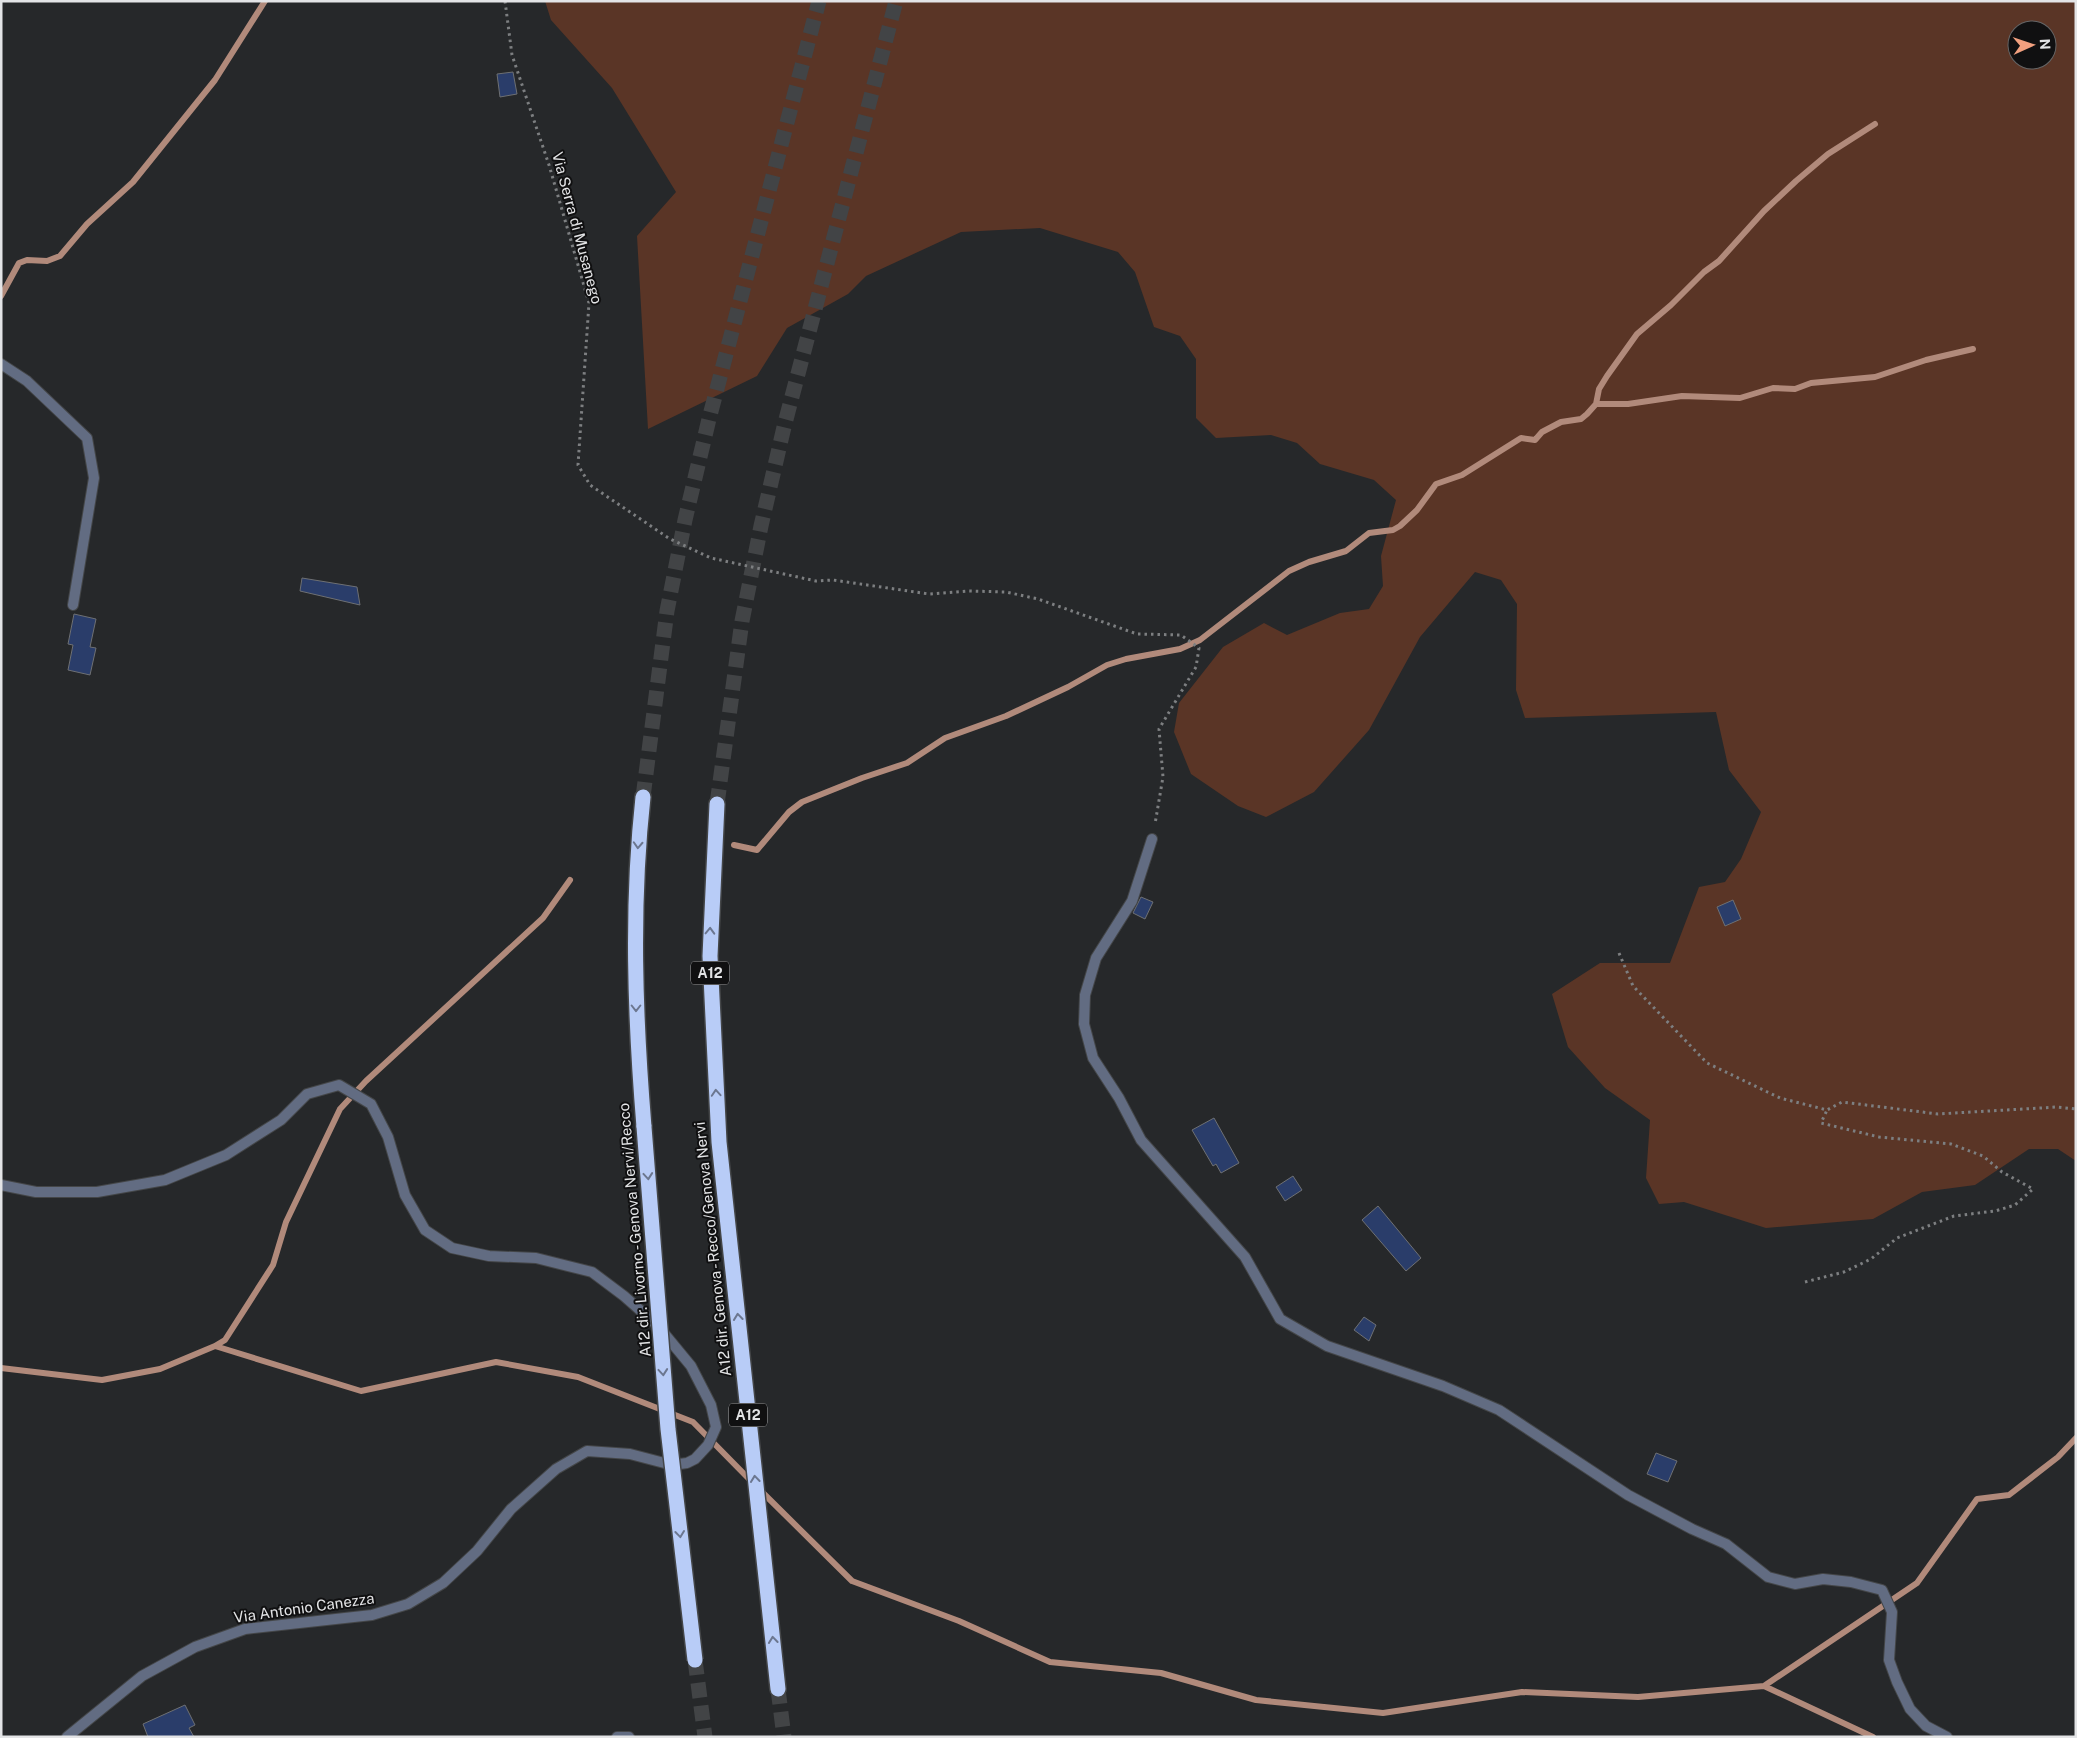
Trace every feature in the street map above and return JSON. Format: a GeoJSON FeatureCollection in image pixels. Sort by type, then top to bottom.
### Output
{"type":"FeatureCollection","features":[{"type":"Feature","properties":{"kind":"highway","name":"A12 dir. Livorno - Genova Nervi/Recco"},"geometry":{"type":"LineString","coordinates":[[643,797],[636,881],[636,1017],[668,1429],[695,1660]]}},
{"type":"Feature","properties":{"kind":"highway","name":"A12 dir. Genova - Recco/Genova Nervi"},"geometry":{"type":"LineString","coordinates":[[717,804],[710,956],[719,1142],[778,1689]]}},
{"type":"Feature","properties":{"kind":"street"},"geometry":{"type":"LineString","coordinates":[[1,364],[26,381],[87,438],[94,478],[73,605]]}},
{"type":"Feature","properties":{"kind":"street"},"geometry":{"type":"LineString","coordinates":[[1152,839],[1132,901],[1096,958],[1085,995],[1084,1024],[1093,1058],[1120,1098],[1141,1140],[1245,1257],[1280,1319],[1327,1346],[1443,1386],[1499,1410],[1628,1495],[1692,1530],[1726,1544],[1768,1576],[1795,1584],[1823,1579],[1852,1582],[1882,1590],[1892,1612],[1889,1660],[1897,1682],[1910,1709],[1926,1726],[1947,1737]]}},
{"type":"Feature","properties":{"kind":"street","name":"Via Antonio Canezza"},"geometry":{"type":"LineString","coordinates":[[1,1185],[36,1192],[98,1192],[165,1180],[226,1155],[281,1120],[307,1094],[339,1085],[371,1104],[388,1137],[405,1195],[425,1230],[452,1248],[489,1256],[536,1258],[592,1272],[658,1326],[686,1360],[711,1405],[716,1427],[708,1445],[695,1459],[687,1463],[672,1465],[630,1454],[587,1450],[556,1470],[510,1509],[477,1551],[443,1583],[408,1604],[372,1616],[245,1630],[195,1647],[142,1676],[66,1737]]}},
{"type":"Feature","properties":{"kind":"street"},"geometry":{"type":"LineString","coordinates":[[616,1737],[629,1737]]}},
{"type":"Feature","properties":{"kind":"path","name":"Via Serra di Musanego"},"geometry":{"type":"LineString","coordinates":[[505,1],[512,55],[549,165],[589,304],[578,465],[590,484],[670,539],[711,558],[816,581],[833,580],[929,594],[969,591],[1006,592],[1038,599],[1137,634],[1181,635],[1199,648],[1196,667],[1159,729],[1163,777],[1152,839]]}},
{"type":"Feature","properties":{"kind":"path"},"geometry":{"type":"LineString","coordinates":[[1619,953],[1632,986],[1707,1063],[1780,1098],[1827,1110]]}},
{"type":"Feature","properties":{"kind":"path"},"geometry":{"type":"LineString","coordinates":[[1805,1282],[1844,1272],[1871,1259],[1897,1238],[1946,1219],[2015,1205],[2033,1189],[2002,1172],[1984,1156],[1951,1144],[1879,1137],[1839,1129],[1822,1123],[1827,1110],[1842,1102],[1938,1114],[2058,1107],[2076,1109]]}},
{"type":"Feature","properties":{"kind":"shaded area"},"geometry":{"type":"Polygon","coordinates":[[[545,1],[2076,1],[2076,1161],[2058,1149],[2029,1149],[1975,1185],[1922,1192],[1873,1219],[1766,1228],[1684,1202],[1659,1204],[1646,1178],[1650,1120],[1605,1088],[1568,1047],[1552,994],[1600,963],[1670,963],[1699,887],[1725,882],[1741,859],[1761,812],[1729,770],[1716,712],[1525,718],[1516,690],[1517,604],[1501,580],[1475,572],[1420,637],[1369,730],[1314,792],[1266,817],[1238,806],[1191,774],[1174,732],[1179,703],[1223,647],[1264,623],[1287,635],[1340,613],[1369,609],[1383,586],[1381,556],[1396,500],[1374,480],[1320,464],[1297,443],[1271,435],[1216,438],[1196,418],[1196,359],[1180,336],[1154,327],[1135,272],[1118,252],[1040,228],[961,232],[866,276],[848,294],[787,328],[757,376],[648,429],[637,236],[676,192],[612,88],[551,20],[545,1]]]}},
{"type":"Feature","properties":{"kind":"building"},"geometry":{"type":"Polygon","coordinates":[[[513,72],[517,94],[500,97],[497,74],[513,72]]]}},
{"type":"Feature","properties":{"kind":"building"},"geometry":{"type":"Polygon","coordinates":[[[302,578],[357,587],[360,605],[300,591],[302,578]]]}},
{"type":"Feature","properties":{"kind":"building"},"geometry":{"type":"Polygon","coordinates":[[[74,614],[96,619],[90,647],[96,648],[90,675],[68,670],[73,645],[68,644],[74,614]]]}},
{"type":"Feature","properties":{"kind":"building"},"geometry":{"type":"Polygon","coordinates":[[[1141,897],[1153,902],[1145,919],[1133,913],[1141,897]]]}},
{"type":"Feature","properties":{"kind":"building"},"geometry":{"type":"Polygon","coordinates":[[[1733,900],[1741,919],[1725,926],[1717,907],[1733,900]]]}},
{"type":"Feature","properties":{"kind":"building"},"geometry":{"type":"Polygon","coordinates":[[[1214,1118],[1239,1163],[1221,1173],[1216,1164],[1213,1166],[1192,1130],[1214,1118]]]}},
{"type":"Feature","properties":{"kind":"building"},"geometry":{"type":"Polygon","coordinates":[[[1293,1176],[1302,1190],[1285,1201],[1276,1187],[1293,1176]]]}},
{"type":"Feature","properties":{"kind":"building"},"geometry":{"type":"Polygon","coordinates":[[[1378,1206],[1421,1258],[1406,1271],[1362,1220],[1378,1206]]]}},
{"type":"Feature","properties":{"kind":"building"},"geometry":{"type":"Polygon","coordinates":[[[1364,1317],[1376,1325],[1369,1341],[1354,1330],[1364,1317]]]}},
{"type":"Feature","properties":{"kind":"building"},"geometry":{"type":"Polygon","coordinates":[[[1656,1453],[1677,1461],[1668,1482],[1647,1474],[1656,1453]]]}},
{"type":"Feature","properties":{"kind":"building"},"geometry":{"type":"Polygon","coordinates":[[[185,1705],[195,1725],[189,1728],[194,1737],[148,1737],[143,1724],[185,1705]]]}},
{"type":"Feature","properties":{"kind":"waterway"},"geometry":{"type":"LineString","coordinates":[[1,296],[19,263],[27,260],[47,261],[60,256],[87,224],[133,182],[215,80],[265,1]]}},
{"type":"Feature","properties":{"kind":"waterway"},"geometry":{"type":"LineString","coordinates":[[734,845],[757,850],[789,812],[802,802],[862,778],[907,763],[945,738],[1006,716],[1068,687],[1107,665],[1126,659],[1180,649],[1200,640],[1289,571],[1309,562],[1346,551],[1369,533],[1393,530],[1400,526],[1417,510],[1436,484],[1462,475],[1521,438],[1535,440],[1542,432],[1561,422],[1581,419],[1596,404],[1599,389],[1637,334],[1671,305],[1704,272],[1719,261],[1764,211],[1796,181],[1828,154],[1875,124]]}},
{"type":"Feature","properties":{"kind":"waterway"},"geometry":{"type":"LineString","coordinates":[[1596,404],[1628,404],[1682,396],[1740,398],[1773,388],[1795,389],[1811,383],[1875,377],[1926,360],[1973,349]]}},
{"type":"Feature","properties":{"kind":"waterway"},"geometry":{"type":"LineString","coordinates":[[215,1346],[225,1340],[273,1265],[286,1222],[340,1109],[366,1081],[543,918],[570,880]]}},
{"type":"Feature","properties":{"kind":"waterway"},"geometry":{"type":"LineString","coordinates":[[1,1368],[102,1380],[160,1369],[215,1346],[361,1391],[496,1362],[578,1377],[693,1422],[753,1483]]}},
{"type":"Feature","properties":{"kind":"waterway"},"geometry":{"type":"LineString","coordinates":[[760,1490],[852,1581],[959,1621],[1050,1662],[1161,1673],[1256,1700],[1383,1713],[1522,1692],[1638,1697],[1764,1686],[1917,1583],[1977,1499],[2009,1495],[2058,1457],[2076,1438]]}},
{"type":"Feature","properties":{"kind":"waterway"},"geometry":{"type":"LineString","coordinates":[[1764,1686],[1873,1737]]}},
{"type":"Feature","properties":{"kind":"tunnel"},"geometry":{"type":"LineString","coordinates":[[643,797],[667,611],[685,520],[709,419],[819,1]]}},
{"type":"Feature","properties":{"kind":"tunnel"},"geometry":{"type":"LineString","coordinates":[[717,804],[742,621],[761,526],[784,427],[896,1]]}},
{"type":"Feature","properties":{"kind":"tunnel"},"geometry":{"type":"LineString","coordinates":[[695,1660],[705,1737]]}},
{"type":"Feature","properties":{"kind":"tunnel"},"geometry":{"type":"LineString","coordinates":[[778,1689],[784,1737]]}}]}
